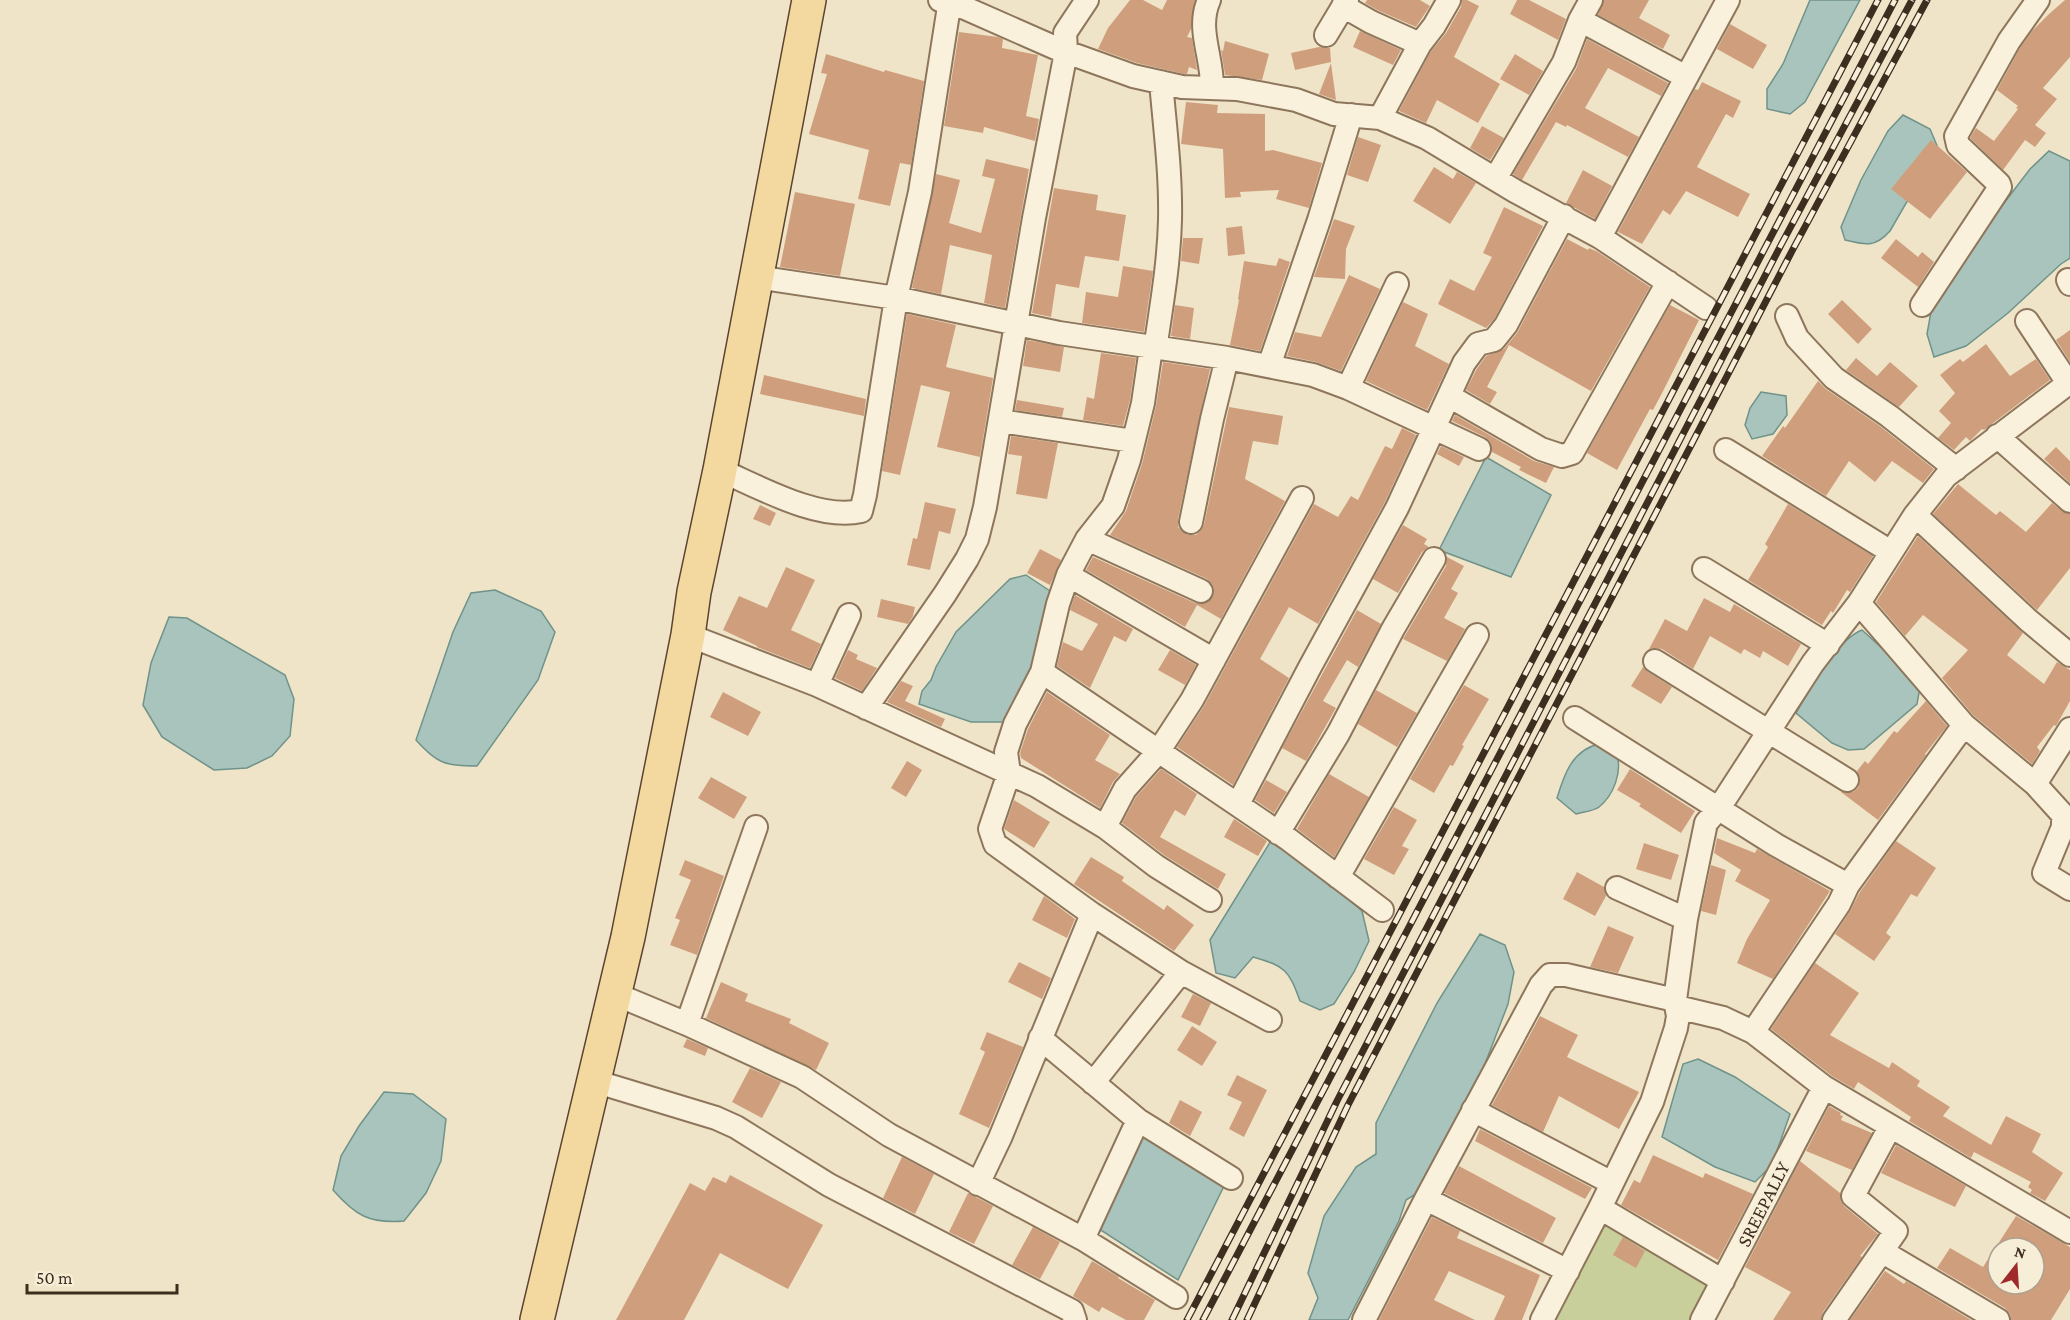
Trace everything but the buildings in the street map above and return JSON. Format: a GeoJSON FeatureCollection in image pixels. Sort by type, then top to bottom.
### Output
{"type":"FeatureCollection","features":[{"type":"Feature","properties":{"kind":"main road"},"geometry":{"type":"LineString","coordinates":[[537,1320],[628,937],[809,0]]}},
{"type":"Feature","properties":{"kind":"street"},"geometry":{"type":"LineString","coordinates":[[866,708],[968,559],[977,539],[985,507],[1034,218],[1066,52],[1065,33],[1087,0]]}},
{"type":"Feature","properties":{"kind":"street"},"geometry":{"type":"LineString","coordinates":[[1209,0],[1204,11],[1202,25],[1212,72],[1212,88]]}},
{"type":"Feature","properties":{"kind":"street"},"geometry":{"type":"LineString","coordinates":[[1380,118],[1420,44],[1449,0]]}},
{"type":"Feature","properties":{"kind":"street"},"geometry":{"type":"LineString","coordinates":[[1494,179],[1564,62],[1591,0]]}},
{"type":"Feature","properties":{"kind":"street"},"geometry":{"type":"LineString","coordinates":[[1600,237],[1728,0]]}},
{"type":"Feature","properties":{"kind":"street"},"geometry":{"type":"LineString","coordinates":[[1922,305],[2000,188],[1999,184],[1958,145],[1956,136],[2009,41],[2038,0]]}},
{"type":"Feature","properties":{"kind":"street"},"geometry":{"type":"LineString","coordinates":[[720,470],[817,510],[848,514],[861,511],[866,495],[896,298],[920,192],[946,1],[1066,52],[1133,76],[1182,87],[1237,89],[1296,100],[1334,114],[1380,118],[1426,138],[1494,179],[1564,216],[1600,237],[1706,308]]}},
{"type":"Feature","properties":{"kind":"street"},"geometry":{"type":"LineString","coordinates":[[1326,35],[1345,3],[1371,22],[1420,44]]}},
{"type":"Feature","properties":{"kind":"street"},"geometry":{"type":"LineString","coordinates":[[1580,21],[1686,77]]}},
{"type":"Feature","properties":{"kind":"street"},"geometry":{"type":"LineString","coordinates":[[1161,82],[1169,173],[1170,219],[1164,289],[1156,344],[1151,348],[1143,403],[1113,506],[1087,539],[1068,575],[1058,604],[1042,672],[1015,724],[1006,752],[1009,773],[990,829],[995,844],[1092,914],[1181,972],[1270,1020]]}},
{"type":"Feature","properties":{"kind":"street"},"geometry":{"type":"LineString","coordinates":[[1269,366],[1319,220],[1351,115]]}},
{"type":"Feature","properties":{"kind":"street"},"geometry":{"type":"LineString","coordinates":[[1238,804],[1397,508],[1464,363],[1478,345],[1494,340],[1506,325],[1564,216]]}},
{"type":"Feature","properties":{"kind":"street"},"geometry":{"type":"LineString","coordinates":[[756,277],[896,298],[1017,325],[1151,348],[1227,358],[1313,375],[1348,388],[1479,449]]}},
{"type":"Feature","properties":{"kind":"street"},"geometry":{"type":"LineString","coordinates":[[1449,396],[1541,449],[1562,456],[1572,453],[1668,282]]}},
{"type":"Feature","properties":{"kind":"street"},"geometry":{"type":"LineString","coordinates":[[1348,388],[1397,284]]}},
{"type":"Feature","properties":{"kind":"street"},"geometry":{"type":"LineString","coordinates":[[1787,316],[1797,338],[1834,378],[1889,416],[1956,469]]}},
{"type":"Feature","properties":{"kind":"street"},"geometry":{"type":"LineString","coordinates":[[1542,1320],[1652,1102],[1676,1028],[1676,1004],[1686,919],[1706,823],[1719,808],[1769,731],[1859,603],[1915,514],[1946,476],[2069,383],[2027,321]]}},
{"type":"Feature","properties":{"kind":"street"},"geometry":{"type":"LineString","coordinates":[[1191,522],[1209,431],[1227,358]]}},
{"type":"Feature","properties":{"kind":"street"},"geometry":{"type":"LineString","coordinates":[[1000,421],[1133,441]]}},
{"type":"Feature","properties":{"kind":"street"},"geometry":{"type":"LineString","coordinates":[[1997,436],[2070,501]]}},
{"type":"Feature","properties":{"kind":"street"},"geometry":{"type":"LineString","coordinates":[[1726,450],[1891,552]]}},
{"type":"Feature","properties":{"kind":"street"},"geometry":{"type":"LineString","coordinates":[[1105,827],[1125,789],[1158,752],[1192,700],[1302,498]]}},
{"type":"Feature","properties":{"kind":"street"},"geometry":{"type":"LineString","coordinates":[[1915,514],[2028,620],[2070,655]]}},
{"type":"Feature","properties":{"kind":"street"},"geometry":{"type":"LineString","coordinates":[[1087,539],[1201,591]]}},
{"type":"Feature","properties":{"kind":"street"},"geometry":{"type":"LineString","coordinates":[[1278,833],[1338,734],[1434,559]]}},
{"type":"Feature","properties":{"kind":"street"},"geometry":{"type":"LineString","coordinates":[[1704,570],[1828,645]]}},
{"type":"Feature","properties":{"kind":"street"},"geometry":{"type":"LineString","coordinates":[[1068,575],[1214,660]]}},
{"type":"Feature","properties":{"kind":"street"},"geometry":{"type":"LineString","coordinates":[[1859,603],[1964,725],[2035,784],[2063,815],[2064,821],[2044,873],[2070,889]]}},
{"type":"Feature","properties":{"kind":"street"},"geometry":{"type":"LineString","coordinates":[[817,685],[849,615]]}},
{"type":"Feature","properties":{"kind":"street"},"geometry":{"type":"LineString","coordinates":[[688,635],[817,685],[1038,786],[1105,827],[1156,866],[1210,900]]}},
{"type":"Feature","properties":{"kind":"street"},"geometry":{"type":"LineString","coordinates":[[1338,876],[1477,635]]}},
{"type":"Feature","properties":{"kind":"street"},"geometry":{"type":"LineString","coordinates":[[1655,661],[1847,780]]}},
{"type":"Feature","properties":{"kind":"street"},"geometry":{"type":"LineString","coordinates":[[1042,672],[1238,804],[1382,910]]}},
{"type":"Feature","properties":{"kind":"street"},"geometry":{"type":"LineString","coordinates":[[1575,718],[1776,844],[1848,885]]}},
{"type":"Feature","properties":{"kind":"street"},"geometry":{"type":"LineString","coordinates":[[1753,1032],[1839,904],[1848,885],[1964,725]]}},
{"type":"Feature","properties":{"kind":"street"},"geometry":{"type":"LineString","coordinates":[[2035,784],[2070,729]]}},
{"type":"Feature","properties":{"kind":"street"},"geometry":{"type":"LineString","coordinates":[[687,1024],[756,827]]}},
{"type":"Feature","properties":{"kind":"street"},"geometry":{"type":"LineString","coordinates":[[1617,888],[1686,919]]}},
{"type":"Feature","properties":{"kind":"street"},"geometry":{"type":"LineString","coordinates":[[978,1184],[1000,1138],[1092,914]]}},
{"type":"Feature","properties":{"kind":"street"},"geometry":{"type":"LineString","coordinates":[[1093,1083],[1181,972]]}},
{"type":"Feature","properties":{"kind":"street"},"geometry":{"type":"LineString","coordinates":[[1364,1320],[1473,1110],[1541,985],[1550,975],[1566,975],[1676,1004],[1723,1018],[1753,1032],[1824,1088],[2070,1232]]}},
{"type":"Feature","properties":{"kind":"street"},"geometry":{"type":"LineString","coordinates":[[615,994],[802,1077],[889,1135],[1083,1239],[1176,1297]]}},
{"type":"Feature","properties":{"kind":"street"},"geometry":{"type":"LineString","coordinates":[[1040,1038],[1138,1120],[1231,1178]]}},
{"type":"Feature","properties":{"kind":"street"},"geometry":{"type":"LineString","coordinates":[[594,1081],[716,1118],[829,1185],[1072,1311],[1075,1320]]}},
{"type":"Feature","properties":{"kind":"street","name":"SREEPALLY"},"geometry":{"type":"LineString","coordinates":[[1702,1320],[1824,1088]]}},
{"type":"Feature","properties":{"kind":"street"},"geometry":{"type":"LineString","coordinates":[[1473,1110],[1612,1184]]}},
{"type":"Feature","properties":{"kind":"street"},"geometry":{"type":"LineString","coordinates":[[1083,1239],[1138,1120]]}},
{"type":"Feature","properties":{"kind":"street"},"geometry":{"type":"LineString","coordinates":[[1834,1320],[1896,1231],[1854,1197],[1853,1193],[1890,1127]]}},
{"type":"Feature","properties":{"kind":"street"},"geometry":{"type":"LineString","coordinates":[[1426,1199],[1568,1271]]}},
{"type":"Feature","properties":{"kind":"street"},"geometry":{"type":"LineString","coordinates":[[1600,1208],[1723,1281]]}},
{"type":"Feature","properties":{"kind":"street"},"geometry":{"type":"LineString","coordinates":[[1883,1252],[1998,1320]]}},
{"type":"Feature","properties":{"kind":"green space"},"geometry":{"type":"Polygon","coordinates":[[[1602,1216],[1716,1283],[1697,1320],[1547,1320],[1602,1216]]]}},
{"type":"Feature","properties":{"kind":"water"},"geometry":{"type":"Polygon","coordinates":[[[1810,0],[1860,0],[1805,102],[1790,114],[1767,109],[1767,89],[1783,64],[1810,0]]]}},
{"type":"Feature","properties":{"kind":"water"},"geometry":{"type":"Polygon","coordinates":[[[1903,115],[1930,129],[1938,148],[1885,236],[1869,244],[1845,240],[1841,227],[1861,180],[1888,131],[1903,115]]]}},
{"type":"Feature","properties":{"kind":"water"},"geometry":{"type":"Polygon","coordinates":[[[2049,151],[2070,161],[2070,258],[2008,313],[1966,346],[1934,357],[1927,334],[1934,295],[2030,169],[2049,151]]]}},
{"type":"Feature","properties":{"kind":"water"},"geometry":{"type":"Polygon","coordinates":[[[1761,392],[1786,396],[1787,415],[1773,434],[1752,439],[1745,425],[1750,408],[1761,392]]]}},
{"type":"Feature","properties":{"kind":"water"},"geometry":{"type":"Polygon","coordinates":[[[1486,457],[1551,495],[1511,577],[1439,550],[1486,457]]]}},
{"type":"Feature","properties":{"kind":"water"},"geometry":{"type":"Polygon","coordinates":[[[1026,575],[1053,593],[1014,722],[971,722],[919,704],[922,691],[931,680],[956,632],[1010,579],[1026,575]]]}},
{"type":"Feature","properties":{"kind":"water"},"geometry":{"type":"Polygon","coordinates":[[[495,590],[541,611],[555,632],[538,680],[477,766],[450,764],[436,759],[416,740],[453,632],[471,593],[495,590]]]}},
{"type":"Feature","properties":{"kind":"water"},"geometry":{"type":"Polygon","coordinates":[[[169,617],[187,618],[285,675],[294,699],[290,736],[272,756],[247,768],[214,770],[162,737],[143,705],[151,663],[169,617]]]}},
{"type":"Feature","properties":{"kind":"water"},"geometry":{"type":"Polygon","coordinates":[[[1862,630],[1920,687],[1917,704],[1864,749],[1848,750],[1832,743],[1796,713],[1833,655],[1842,644],[1862,630]]]}},
{"type":"Feature","properties":{"kind":"water"},"geometry":{"type":"Polygon","coordinates":[[[1599,744],[1617,755],[1616,783],[1609,796],[1599,807],[1576,814],[1557,798],[1570,765],[1582,752],[1599,744]]]}},
{"type":"Feature","properties":{"kind":"water"},"geometry":{"type":"Polygon","coordinates":[[[1272,839],[1306,862],[1362,911],[1369,941],[1354,972],[1334,1004],[1320,1010],[1300,1001],[1289,976],[1279,967],[1264,960],[1253,957],[1235,978],[1216,973],[1210,940],[1272,839]]]}},
{"type":"Feature","properties":{"kind":"water"},"geometry":{"type":"Polygon","coordinates":[[[1480,934],[1505,945],[1514,972],[1508,1004],[1470,1103],[1427,1187],[1406,1200],[1399,1221],[1348,1320],[1309,1320],[1318,1298],[1308,1273],[1324,1216],[1356,1167],[1376,1154],[1376,1123],[1437,1003],[1480,934]]]}},
{"type":"Feature","properties":{"kind":"water"},"geometry":{"type":"Polygon","coordinates":[[[1698,1059],[1735,1077],[1790,1114],[1772,1165],[1755,1182],[1715,1167],[1662,1137],[1683,1064],[1698,1059]]]}},
{"type":"Feature","properties":{"kind":"water"},"geometry":{"type":"Polygon","coordinates":[[[384,1092],[413,1094],[446,1119],[441,1161],[426,1193],[404,1221],[381,1221],[364,1216],[348,1206],[333,1190],[341,1156],[384,1092]]]}},
{"type":"Feature","properties":{"kind":"water"},"geometry":{"type":"Polygon","coordinates":[[[1141,1134],[1225,1184],[1178,1280],[1096,1227],[1141,1134]]]}},
{"type":"Feature","properties":{"kind":"railway"},"geometry":{"type":"LineString","coordinates":[[1187,1320],[1878,0]]}},
{"type":"Feature","properties":{"kind":"railway"},"geometry":{"type":"LineString","coordinates":[[1203,1320],[1895,0]]}},
{"type":"Feature","properties":{"kind":"railway"},"geometry":{"type":"LineString","coordinates":[[1232,1320],[1337,1101],[1781,245],[1912,0]]}},
{"type":"Feature","properties":{"kind":"railway"},"geometry":{"type":"LineString","coordinates":[[1247,1320],[1348,1105],[1792,251],[1927,0]]}}]}
